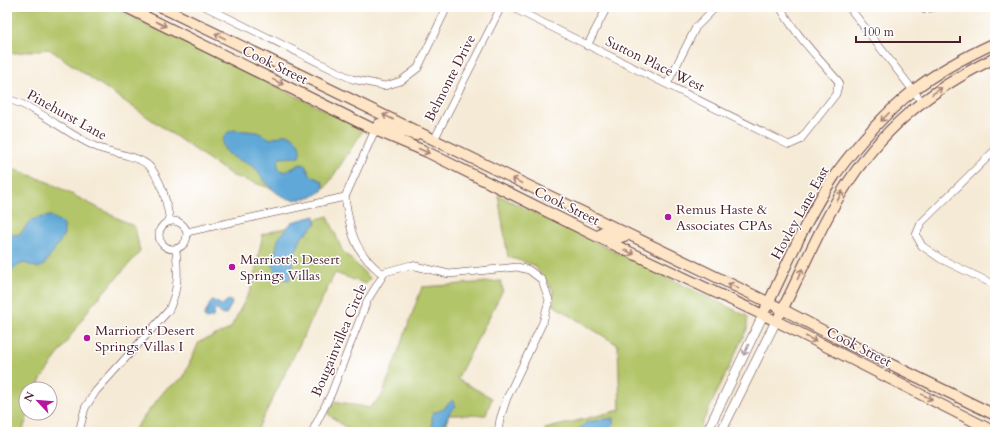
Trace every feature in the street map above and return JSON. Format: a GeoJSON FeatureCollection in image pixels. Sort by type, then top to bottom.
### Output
{"type":"FeatureCollection","features":[{"type":"Feature","properties":{"kind":"main road","name":"Cook Street"},"geometry":{"type":"LineString","coordinates":[[126,7],[375,130],[427,152],[531,204],[776,321],[995,432]]}},
{"type":"Feature","properties":{"kind":"main road","name":"Cook Street"},"geometry":{"type":"LineString","coordinates":[[162,7],[627,235],[782,309],[837,338],[995,415]]}},
{"type":"Feature","properties":{"kind":"main road","name":"Hovley Lane East"},"geometry":{"type":"LineString","coordinates":[[763,315],[811,216],[835,176],[864,139],[913,90],[960,61],[995,43]]}},
{"type":"Feature","properties":{"kind":"main road","name":"Hovley Lane East"},"geometry":{"type":"LineString","coordinates":[[776,321],[841,192],[884,134],[922,102],[965,72],[995,58]]}},
{"type":"Feature","properties":{"kind":"main road"},"geometry":{"type":"LineString","coordinates":[[375,130],[379,124],[385,125],[402,132],[434,140]]}},
{"type":"Feature","properties":{"kind":"main road"},"geometry":{"type":"LineString","coordinates":[[531,204],[558,212],[618,238],[627,235]]}},
{"type":"Feature","properties":{"kind":"main road"},"geometry":{"type":"LineString","coordinates":[[951,410],[980,415],[995,415]]}},
{"type":"Feature","properties":{"kind":"street"},"geometry":{"type":"LineString","coordinates":[[206,7],[352,79],[385,86],[401,81],[418,68],[447,7]]}},
{"type":"Feature","properties":{"kind":"street","name":"Belmonte Drive"},"geometry":{"type":"LineString","coordinates":[[434,140],[501,7]]}},
{"type":"Feature","properties":{"kind":"street","name":"Sutton Place West"},"geometry":{"type":"LineString","coordinates":[[511,7],[789,145],[800,140],[836,94],[839,82],[815,56],[788,22],[780,7]]}},
{"type":"Feature","properties":{"kind":"street"},"geometry":{"type":"LineString","coordinates":[[587,46],[607,7]]}},
{"type":"Feature","properties":{"kind":"street"},"geometry":{"type":"LineString","coordinates":[[667,84],[696,27],[716,7]]}},
{"type":"Feature","properties":{"kind":"street"},"geometry":{"type":"LineString","coordinates":[[850,7],[922,102]]}},
{"type":"Feature","properties":{"kind":"street"},"geometry":{"type":"LineString","coordinates":[[922,7],[925,10],[936,7]]}},
{"type":"Feature","properties":{"kind":"street","name":"Pinehurst Lane"},"geometry":{"type":"LineString","coordinates":[[7,99],[22,103],[96,147],[125,155],[148,166],[163,188],[170,221]]}},
{"type":"Feature","properties":{"kind":"street"},"geometry":{"type":"LineString","coordinates":[[375,130],[345,197],[351,233],[368,263],[380,272],[411,265],[448,274],[517,267],[529,270],[542,280],[550,300],[543,322],[507,398],[500,419],[498,432]]}},
{"type":"Feature","properties":{"kind":"street"},"geometry":{"type":"LineString","coordinates":[[995,150],[921,223],[916,235],[922,246],[941,258],[995,285]]}},
{"type":"Feature","properties":{"kind":"street"},"geometry":{"type":"LineString","coordinates":[[187,232],[331,202],[345,197]]}},
{"type":"Feature","properties":{"kind":"street"},"geometry":{"type":"LineString","coordinates":[[179,221],[183,224],[187,232],[184,244],[176,249],[167,248],[160,242],[160,229],[165,222],[179,221]]}},
{"type":"Feature","properties":{"kind":"street"},"geometry":{"type":"LineString","coordinates":[[79,432],[85,408],[96,391],[169,310],[176,294],[178,278],[176,249]]}},
{"type":"Feature","properties":{"kind":"street","name":"Bougainvillea Circle"},"geometry":{"type":"LineString","coordinates":[[312,432],[331,394],[367,301],[385,272]]}},
{"type":"Feature","properties":{"kind":"street","name":"Hovley Lane East"},"geometry":{"type":"LineString","coordinates":[[707,432],[763,315]]}},
{"type":"Feature","properties":{"kind":"street","name":"Hovley Lane East"},"geometry":{"type":"LineString","coordinates":[[721,432],[776,321]]}},
{"type":"Feature","properties":{"kind":"street"},"geometry":{"type":"LineString","coordinates":[[995,398],[995,415]]}},
{"type":"Feature","properties":{"kind":"green space"},"geometry":{"type":"Polygon","coordinates":[[[7,7],[113,7],[364,129],[326,187],[298,197],[233,176],[49,49],[7,54],[7,7]]]}},
{"type":"Feature","properties":{"kind":"green space"},"geometry":{"type":"Polygon","coordinates":[[[7,166],[50,183],[135,227],[140,252],[91,306],[40,381],[18,381],[18,421],[26,421],[22,432],[7,432],[7,166]]]}},
{"type":"Feature","properties":{"kind":"green space"},"geometry":{"type":"Polygon","coordinates":[[[498,195],[747,316],[747,329],[698,432],[545,432],[545,429],[620,410],[618,345],[553,305],[553,290],[534,265],[508,257],[498,195]]]}},
{"type":"Feature","properties":{"kind":"green space"},"geometry":{"type":"Polygon","coordinates":[[[328,216],[342,250],[370,278],[366,284],[335,273],[256,432],[132,432],[165,390],[183,378],[199,342],[230,329],[251,289],[263,234],[328,216]]]}},
{"type":"Feature","properties":{"kind":"green space"},"geometry":{"type":"Polygon","coordinates":[[[501,281],[503,290],[457,379],[492,398],[486,415],[448,415],[446,432],[352,432],[328,414],[335,401],[369,408],[382,396],[422,287],[501,281]]]}},
{"type":"Feature","properties":{"kind":"water"},"geometry":{"type":"Polygon","coordinates":[[[230,131],[257,132],[271,139],[286,134],[293,137],[298,142],[300,149],[299,157],[280,158],[278,161],[278,169],[285,172],[301,164],[305,165],[310,175],[322,181],[324,186],[322,191],[310,197],[296,200],[280,195],[267,184],[257,170],[232,156],[223,147],[222,143],[224,136],[230,131]]]}},
{"type":"Feature","properties":{"kind":"water"},"geometry":{"type":"Polygon","coordinates":[[[51,216],[64,224],[64,234],[59,243],[44,265],[38,268],[24,263],[17,266],[12,270],[7,282],[7,232],[17,235],[20,234],[32,220],[51,216]]]}},
{"type":"Feature","properties":{"kind":"water"},"geometry":{"type":"Polygon","coordinates":[[[315,216],[316,224],[302,237],[292,260],[293,270],[289,280],[280,278],[273,266],[278,239],[292,222],[315,216]]]}},
{"type":"Feature","properties":{"kind":"water"},"geometry":{"type":"Polygon","coordinates":[[[212,300],[222,305],[228,300],[231,301],[232,304],[226,314],[222,315],[218,310],[215,310],[213,317],[207,319],[204,317],[212,300]]]}},
{"type":"Feature","properties":{"kind":"water"},"geometry":{"type":"Polygon","coordinates":[[[452,400],[456,406],[450,412],[441,432],[432,432],[432,413],[442,410],[452,400]]]}},
{"type":"Feature","properties":{"kind":"water"},"geometry":{"type":"Polygon","coordinates":[[[613,418],[613,426],[607,432],[576,432],[587,422],[613,418]]]}},
{"type":"Feature","properties":{"kind":"place","name":"Remus Haste & Associates CPAs"},"geometry":{"type":"Point","coordinates":[668,217]}},
{"type":"Feature","properties":{"kind":"place","name":"Marriott's Desert Springs Villas"},"geometry":{"type":"Point","coordinates":[232,267]}},
{"type":"Feature","properties":{"kind":"place","name":"Marriott's Desert Springs Villas I"},"geometry":{"type":"Point","coordinates":[87,338]}}]}
